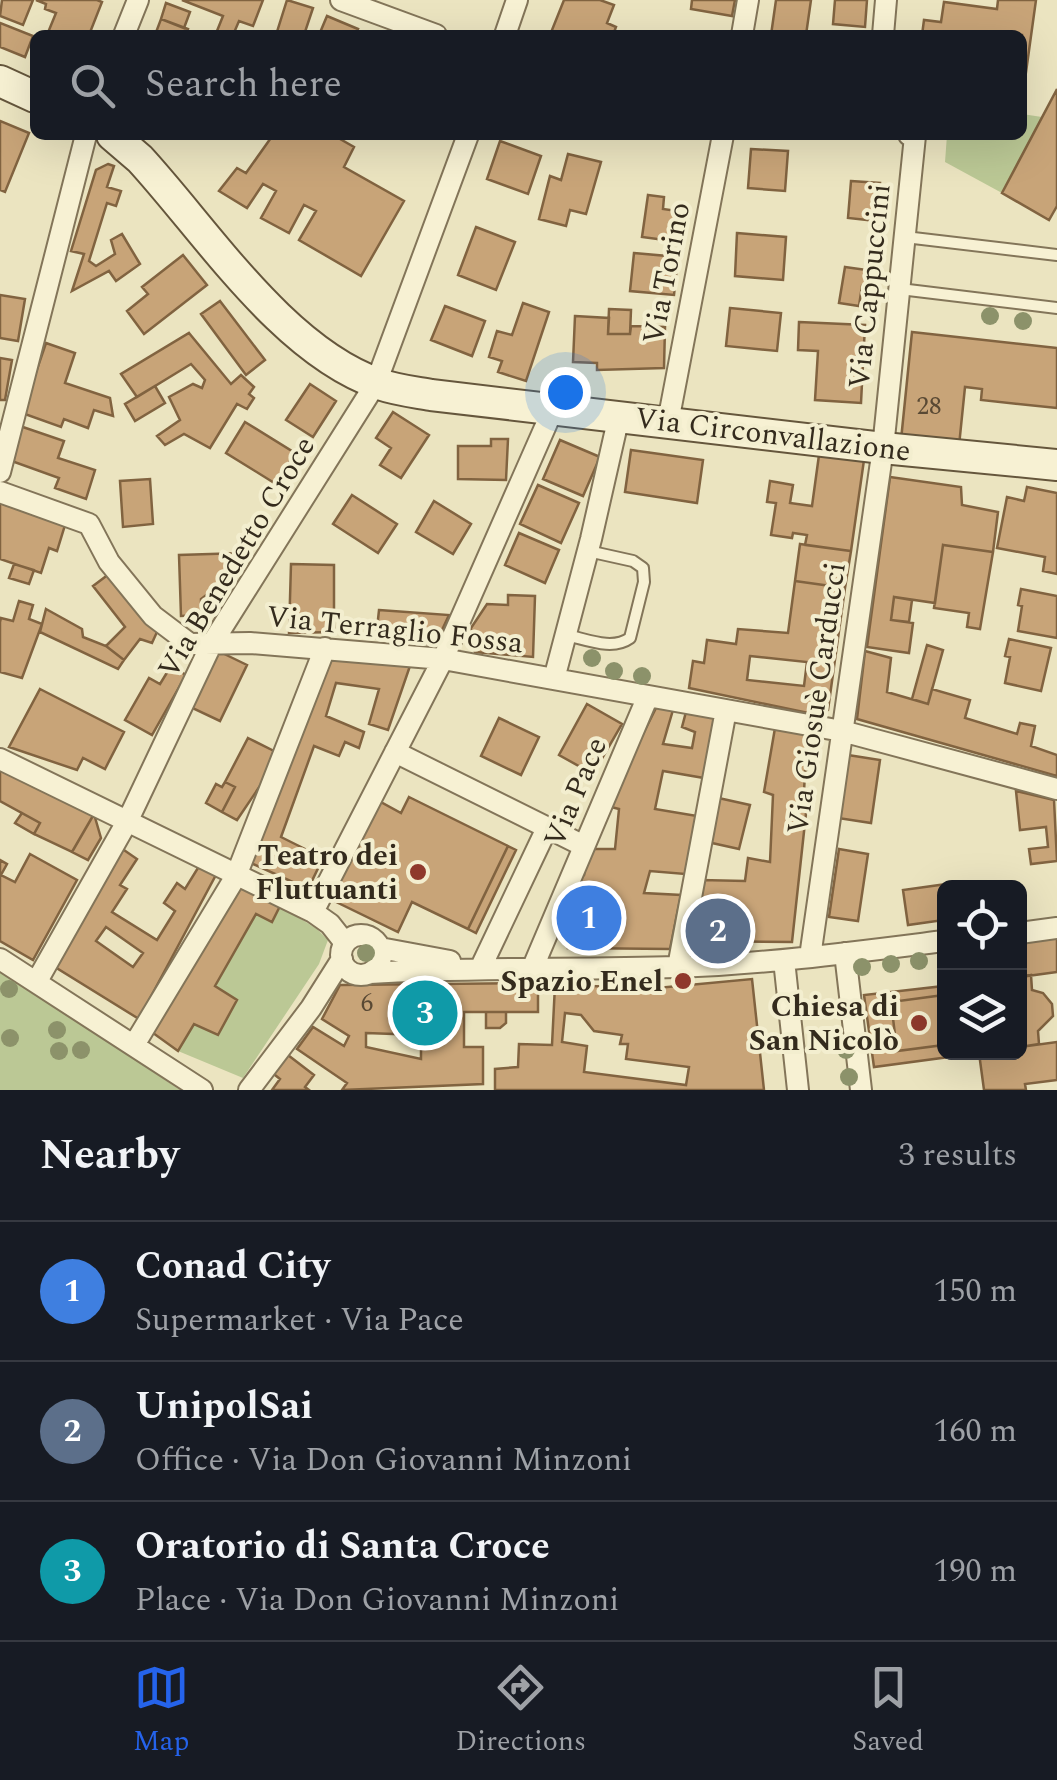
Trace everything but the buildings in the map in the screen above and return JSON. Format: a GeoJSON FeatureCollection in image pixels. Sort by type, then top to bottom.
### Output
{"type":"FeatureCollection","features":[{"type":"Feature","properties":{"kind":"street"},"geometry":{"type":"LineString","coordinates":[[126,30],[138,0]]}},
{"type":"Feature","properties":{"kind":"street"},"geometry":{"type":"LineString","coordinates":[[341,0],[422,30]]}},
{"type":"Feature","properties":{"kind":"street"},"geometry":{"type":"LineString","coordinates":[[507,30],[517,0]]}},
{"type":"Feature","properties":{"kind":"street"},"geometry":{"type":"LineString","coordinates":[[743,30],[748,0]]}},
{"type":"Feature","properties":{"kind":"street"},"geometry":{"type":"LineString","coordinates":[[883,30],[886,0]]}},
{"type":"Feature","properties":{"kind":"street"},"geometry":{"type":"LineString","coordinates":[[0,81],[30,95]]}},
{"type":"Feature","properties":{"kind":"street"},"geometry":{"type":"LineString","coordinates":[[0,472],[85,140]]}},
{"type":"Feature","properties":{"kind":"street","name":"Via Circonvallazione"},"geometry":{"type":"LineString","coordinates":[[117,140],[157,178],[286,325],[334,362],[376,383],[432,395],[1057,465]]}},
{"type":"Feature","properties":{"kind":"street","name":"Via Benedetto Croce"},"geometry":{"type":"LineString","coordinates":[[37,981],[128,820],[211,645],[376,383],[466,140]]}},
{"type":"Feature","properties":{"kind":"street","name":"Via Torino"},"geometry":{"type":"LineString","coordinates":[[668,422],[722,140]]}},
{"type":"Feature","properties":{"kind":"street","name":"Via Cappuccini"},"geometry":{"type":"LineString","coordinates":[[882,448],[915,140]]}},
{"type":"Feature","properties":{"kind":"street"},"geometry":{"type":"LineString","coordinates":[[313,912],[443,658],[554,407]]}},
{"type":"Feature","properties":{"kind":"street"},"geometry":{"type":"LineString","coordinates":[[554,679],[619,416]]}},
{"type":"Feature","properties":{"kind":"street","name":"Via Giosuè Carducci"},"geometry":{"type":"LineString","coordinates":[[810,957],[882,448]]}},
{"type":"Feature","properties":{"kind":"street","name":"Via Terraglio Fossa"},"geometry":{"type":"LineString","coordinates":[[0,492],[89,524],[110,562],[152,616],[190,644],[250,643],[443,658],[842,731],[1057,789]]}},
{"type":"Feature","properties":{"kind":"street"},"geometry":{"type":"LineString","coordinates":[[134,1045],[236,876],[324,648]]}},
{"type":"Feature","properties":{"kind":"street","name":"Via Pace"},"geometry":{"type":"LineString","coordinates":[[532,967],[648,696]]}},
{"type":"Feature","properties":{"kind":"street"},"geometry":{"type":"LineString","coordinates":[[678,966],[726,710]]}},
{"type":"Feature","properties":{"kind":"street"},"geometry":{"type":"LineString","coordinates":[[395,752],[584,846]]}},
{"type":"Feature","properties":{"kind":"street"},"geometry":{"type":"LineString","coordinates":[[0,759],[313,912],[330,924],[353,962]]}},
{"type":"Feature","properties":{"kind":"street","name":"Via Pace"},"geometry":{"type":"LineString","coordinates":[[482,967],[547,828]]}},
{"type":"Feature","properties":{"kind":"street"},"geometry":{"type":"LineString","coordinates":[[1027,932],[1057,928]]}},
{"type":"Feature","properties":{"kind":"street"},"geometry":{"type":"LineString","coordinates":[[249,1090],[311,1008],[353,962],[351,937],[364,934],[380,948],[482,967]]}},
{"type":"Feature","properties":{"kind":"street"},"geometry":{"type":"LineString","coordinates":[[353,962],[482,967],[678,966],[784,960],[937,943]]}},
{"type":"Feature","properties":{"kind":"street"},"geometry":{"type":"LineString","coordinates":[[353,962],[380,963],[380,948]]}},
{"type":"Feature","properties":{"kind":"street"},"geometry":{"type":"LineString","coordinates":[[845,953],[861,1090]]}},
{"type":"Feature","properties":{"kind":"street"},"geometry":{"type":"LineString","coordinates":[[0,959],[202,1090]]}},
{"type":"Feature","properties":{"kind":"street"},"geometry":{"type":"LineString","coordinates":[[784,960],[798,1090]]}},
{"type":"Feature","properties":{"kind":"lane"},"geometry":{"type":"LineString","coordinates":[[905,236],[1057,255]]}},
{"type":"Feature","properties":{"kind":"lane"},"geometry":{"type":"LineString","coordinates":[[900,290],[1057,308]]}},
{"type":"Feature","properties":{"kind":"lane"},"geometry":{"type":"LineString","coordinates":[[566,635],[608,644],[630,638],[644,582],[643,568],[590,545]]}},
{"type":"Feature","properties":{"kind":"green space"},"geometry":{"type":"Polygon","coordinates":[[[1027,115],[1042,117],[1002,193],[945,162],[947,140],[1027,140],[1027,115]]]}},
{"type":"Feature","properties":{"kind":"green space"},"geometry":{"type":"Polygon","coordinates":[[[280,906],[328,940],[319,964],[243,1078],[178,1051],[256,914],[271,921],[280,906]]]}},
{"type":"Feature","properties":{"kind":"green space"},"geometry":{"type":"Polygon","coordinates":[[[0,972],[26,987],[180,1090],[0,1090],[0,972]]]}},
{"type":"Feature","properties":{"kind":"place","name":"Teatro dei Fluttuanti"},"geometry":{"type":"Point","coordinates":[418,872]}},
{"type":"Feature","properties":{"kind":"place","name":"Conad City"},"geometry":{"type":"Point","coordinates":[589,918]}},
{"type":"Feature","properties":{"kind":"place","name":"UnipolSai"},"geometry":{"type":"Point","coordinates":[718,931]}},
{"type":"Feature","properties":{"kind":"place","name":"Spazio Enel"},"geometry":{"type":"Point","coordinates":[683,981]}},
{"type":"Feature","properties":{"kind":"place","name":"Oratorio di Santa Croce"},"geometry":{"type":"Point","coordinates":[425,1013]}},
{"type":"Feature","properties":{"kind":"place","name":"Chiesa di San Nicolò"},"geometry":{"type":"Point","coordinates":[919,1023]}}]}
